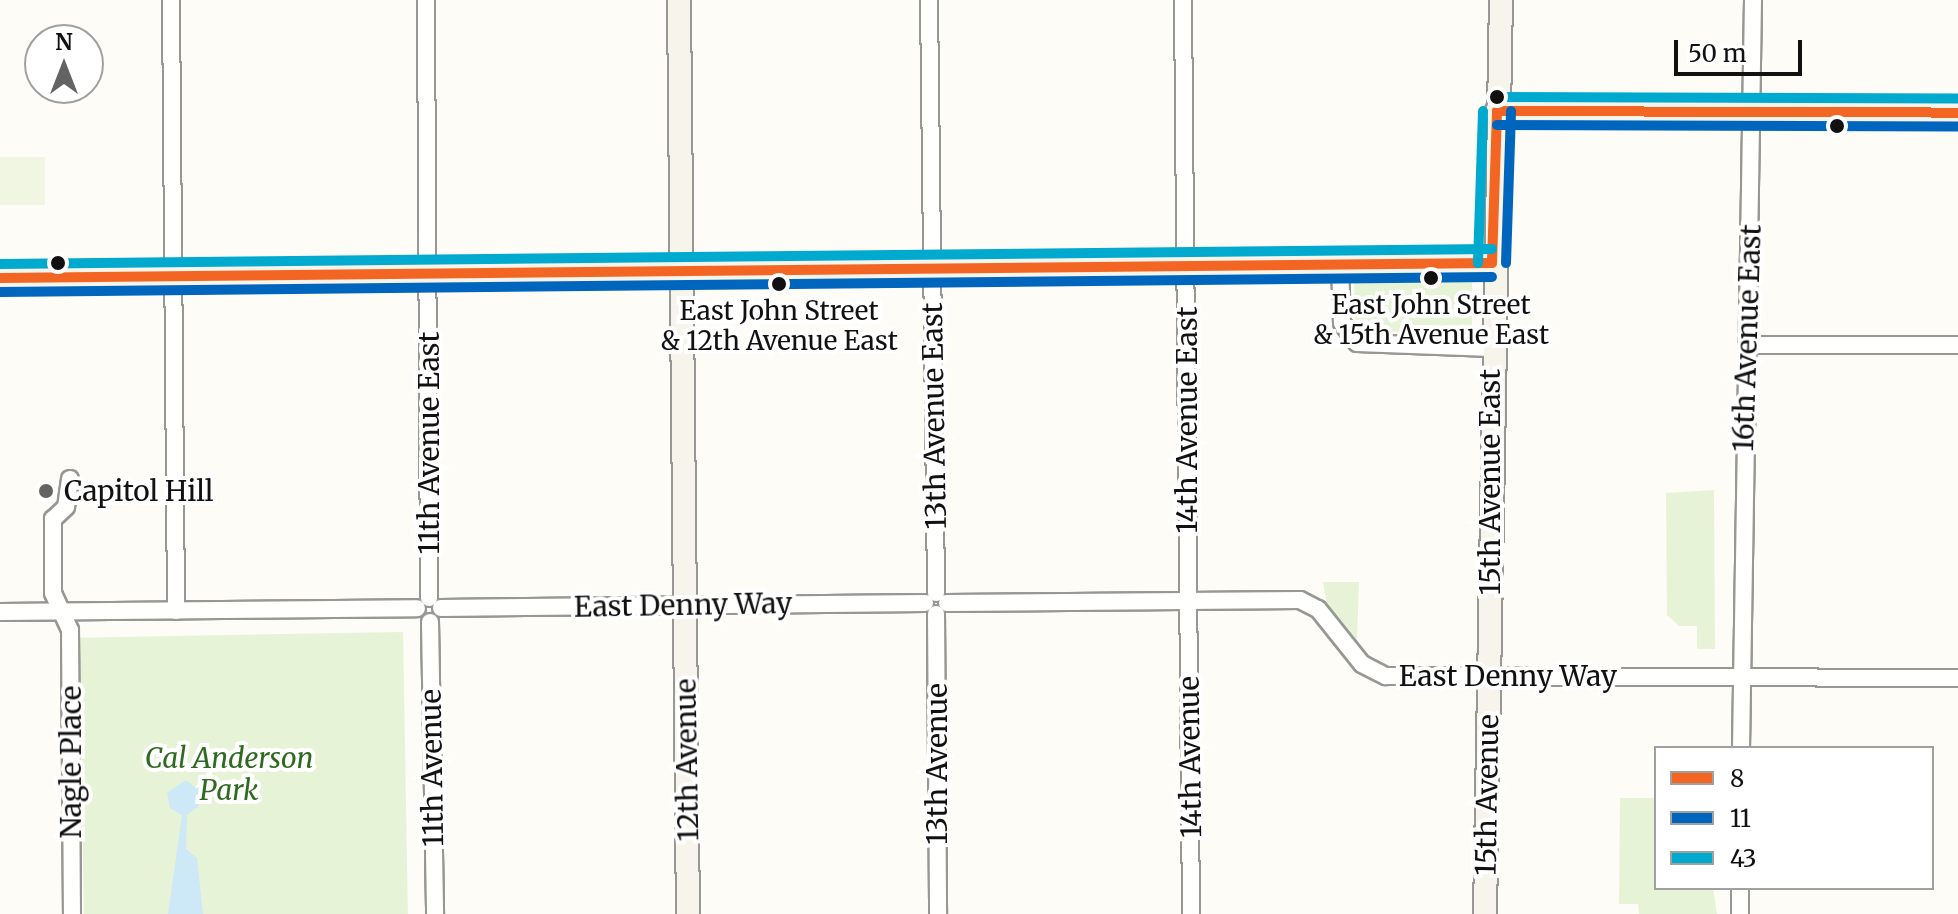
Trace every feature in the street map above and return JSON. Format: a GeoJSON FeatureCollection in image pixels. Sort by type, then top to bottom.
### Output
{"type":"FeatureCollection","features":[{"type":"Feature","properties":{"kind":"street"},"geometry":{"type":"LineString","coordinates":[[171,0],[176,611]]}},
{"type":"Feature","properties":{"kind":"street","name":"11th Avenue East"},"geometry":{"type":"LineString","coordinates":[[426,0],[429,605]]}},
{"type":"Feature","properties":{"kind":"street","name":"12th Avenue"},"geometry":{"type":"LineString","coordinates":[[679,0],[688,914]]}},
{"type":"Feature","properties":{"kind":"street","name":"13th Avenue East"},"geometry":{"type":"LineString","coordinates":[[929,0],[936,603]]}},
{"type":"Feature","properties":{"kind":"street","name":"14th Avenue East"},"geometry":{"type":"LineString","coordinates":[[1183,0],[1188,600]]}},
{"type":"Feature","properties":{"kind":"street","name":"15th Avenue East"},"geometry":{"type":"LineString","coordinates":[[1489,676],[1492,263],[1501,0]]}},
{"type":"Feature","properties":{"kind":"street","name":"16th Avenue East"},"geometry":{"type":"LineString","coordinates":[[1741,746],[1744,371],[1751,345],[1753,0]]}},
{"type":"Feature","properties":{"kind":"street"},"geometry":{"type":"LineString","coordinates":[[1497,111],[1958,113]]}},
{"type":"Feature","properties":{"kind":"street"},"geometry":{"type":"LineString","coordinates":[[1340,263],[1342,323],[1357,343],[1491,348]]}},
{"type":"Feature","properties":{"kind":"street"},"geometry":{"type":"LineString","coordinates":[[0,278],[1492,263]]}},
{"type":"Feature","properties":{"kind":"street"},"geometry":{"type":"LineString","coordinates":[[1751,345],[1958,345]]}},
{"type":"Feature","properties":{"kind":"street","name":"Nagle Place"},"geometry":{"type":"LineString","coordinates":[[70,479],[66,507],[53,519],[53,593],[70,630],[72,914]]}},
{"type":"Feature","properties":{"kind":"street","name":"14th Avenue"},"geometry":{"type":"LineString","coordinates":[[1188,600],[1191,914]]}},
{"type":"Feature","properties":{"kind":"street","name":"East Denny Way"},"geometry":{"type":"LineString","coordinates":[[0,612],[429,605],[1306,601],[1372,672],[1489,676],[1958,678]]}},
{"type":"Feature","properties":{"kind":"street","name":"13th Avenue"},"geometry":{"type":"LineString","coordinates":[[936,603],[938,914]]}},
{"type":"Feature","properties":{"kind":"street","name":"11th Avenue"},"geometry":{"type":"LineString","coordinates":[[429,605],[435,914]]}},
{"type":"Feature","properties":{"kind":"street","name":"15th Avenue"},"geometry":{"type":"LineString","coordinates":[[1485,914],[1489,676]]}},
{"type":"Feature","properties":{"kind":"street"},"geometry":{"type":"LineString","coordinates":[[1740,890],[1740,914]]}},
{"type":"Feature","properties":{"kind":"green space"},"geometry":{"type":"Polygon","coordinates":[[[0,157],[45,157],[45,205],[0,205],[0,157]]]}},
{"type":"Feature","properties":{"kind":"green space"},"geometry":{"type":"Polygon","coordinates":[[[1354,281],[1472,281],[1472,333],[1365,331],[1355,319],[1354,281]]]}},
{"type":"Feature","properties":{"kind":"green space"},"geometry":{"type":"Polygon","coordinates":[[[1714,490],[1715,649],[1697,649],[1697,626],[1679,626],[1667,615],[1666,493],[1714,490]]]}},
{"type":"Feature","properties":{"kind":"green space"},"geometry":{"type":"Polygon","coordinates":[[[1323,582],[1359,582],[1357,641],[1327,604],[1323,582]]]}},
{"type":"Feature","properties":{"kind":"green space","name":"Cal Anderson Park"},"geometry":{"type":"Polygon","coordinates":[[[403,632],[408,914],[84,914],[79,638],[403,632]]]}},
{"type":"Feature","properties":{"kind":"green space"},"geometry":{"type":"Polygon","coordinates":[[[1620,798],[1654,798],[1654,890],[1713,890],[1717,914],[1639,914],[1638,904],[1619,904],[1620,798]]]}},
{"type":"Feature","properties":{"kind":"water"},"geometry":{"type":"Polygon","coordinates":[[[186,780],[201,792],[199,806],[187,815],[186,849],[197,858],[203,914],[168,914],[182,815],[170,808],[167,793],[186,780]]]}},
{"type":"Feature","properties":{"kind":"transit line","name":"43"},"geometry":{"type":"LineString","coordinates":[[1497,97],[1958,99]]}},
{"type":"Feature","properties":{"kind":"transit line","name":"43"},"geometry":{"type":"LineString","coordinates":[[1478,263],[1483,111]]}},
{"type":"Feature","properties":{"kind":"transit line","name":"8"},"geometry":{"type":"LineString","coordinates":[[1497,111],[1958,113]]}},
{"type":"Feature","properties":{"kind":"transit line","name":"8"},"geometry":{"type":"LineString","coordinates":[[1492,263],[1497,111]]}},
{"type":"Feature","properties":{"kind":"transit line","name":"11"},"geometry":{"type":"LineString","coordinates":[[1506,263],[1511,111]]}},
{"type":"Feature","properties":{"kind":"transit line","name":"11"},"geometry":{"type":"LineString","coordinates":[[1497,125],[1958,127]]}},
{"type":"Feature","properties":{"kind":"transit line","name":"43"},"geometry":{"type":"LineString","coordinates":[[0,264],[1492,249]]}},
{"type":"Feature","properties":{"kind":"transit line","name":"8"},"geometry":{"type":"LineString","coordinates":[[0,278],[1492,263]]}},
{"type":"Feature","properties":{"kind":"transit line","name":"11"},"geometry":{"type":"LineString","coordinates":[[0,292],[1492,277]]}},
{"type":"Feature","properties":{"kind":"place","name":"East John Street & 15th Avenue East"},"geometry":{"type":"Point","coordinates":[1431,278]}},
{"type":"Feature","properties":{"kind":"place","name":"East John Street & 12th Avenue East"},"geometry":{"type":"Point","coordinates":[779,284]}},
{"type":"Feature","properties":{"kind":"place","name":"Capitol Hill"},"geometry":{"type":"Point","coordinates":[46,491]}}]}
